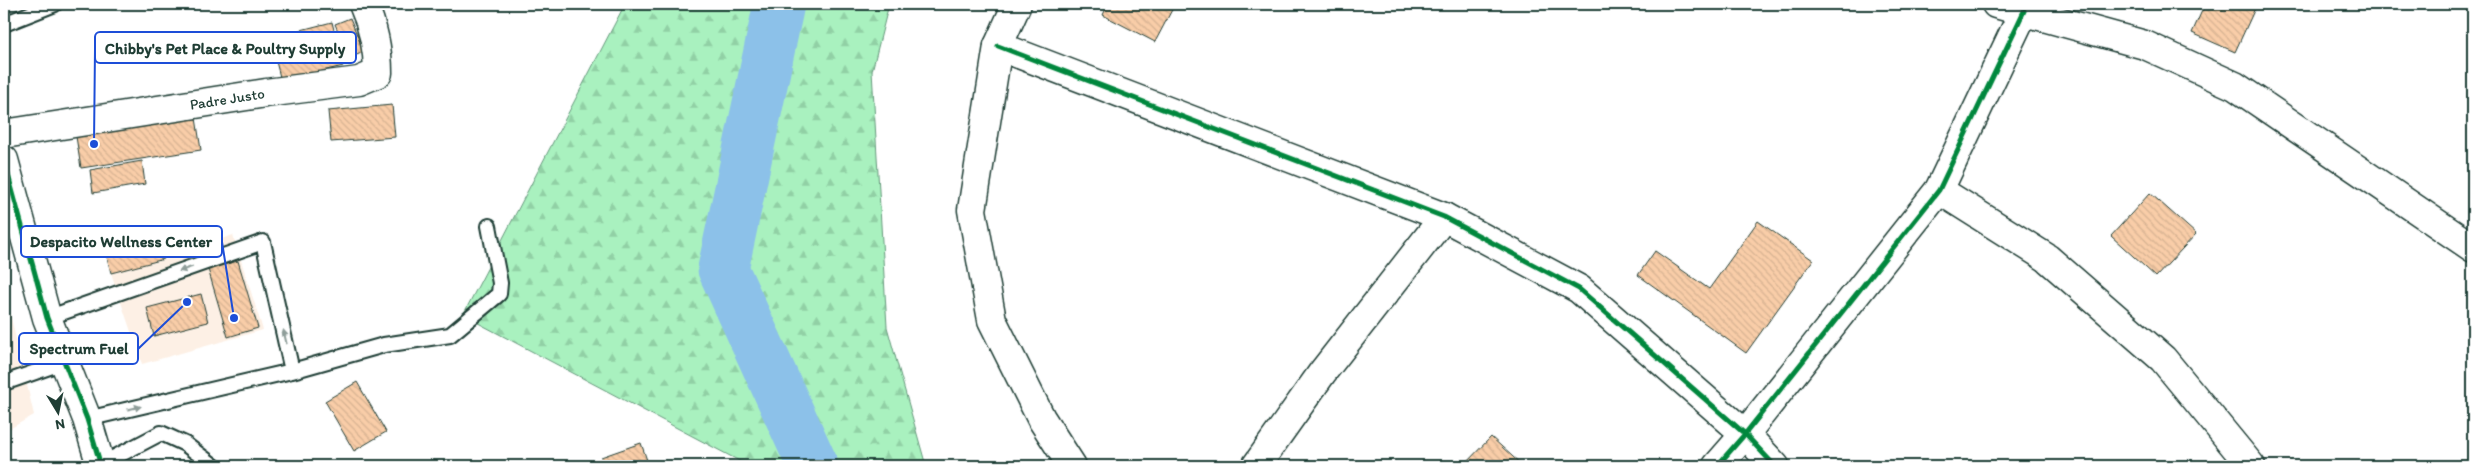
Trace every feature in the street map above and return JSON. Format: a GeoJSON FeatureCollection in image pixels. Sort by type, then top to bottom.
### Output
{"type":"FeatureCollection","features":[{"type":"Feature","properties":{"kind":"main road","name":"Padre Justo"},"geometry":{"type":"LineString","coordinates":[[4,134],[266,93],[359,81],[378,73],[378,53],[371,21],[363,4]]}},
{"type":"Feature","properties":{"kind":"main road"},"geometry":{"type":"LineString","coordinates":[[1017,4],[998,46],[972,210],[992,320],[1041,418],[1072,466]]}},
{"type":"Feature","properties":{"kind":"main road"},"geometry":{"type":"LineString","coordinates":[[1996,4],[2144,45],[2234,86],[2473,248]]}},
{"type":"Feature","properties":{"kind":"main road"},"geometry":{"type":"LineString","coordinates":[[1717,466],[1745,434],[1939,190],[2024,11]]}},
{"type":"Feature","properties":{"kind":"main road"},"geometry":{"type":"LineString","coordinates":[[998,46],[1444,216],[1579,289],[1745,434],[1775,466]]}},
{"type":"Feature","properties":{"kind":"main road"},"geometry":{"type":"LineString","coordinates":[[4,160],[47,318],[86,419],[99,466]]}},
{"type":"Feature","properties":{"kind":"main road"},"geometry":{"type":"LineString","coordinates":[[1939,190],[2047,258],[2163,359],[2251,466]]}},
{"type":"Feature","properties":{"kind":"main road"},"geometry":{"type":"LineString","coordinates":[[1256,466],[1322,373],[1444,216]]}},
{"type":"Feature","properties":{"kind":"lane"},"geometry":{"type":"LineString","coordinates":[[4,24],[55,4]]}},
{"type":"Feature","properties":{"kind":"lane"},"geometry":{"type":"LineString","coordinates":[[86,419],[292,371],[384,345],[450,335],[499,294],[500,283],[489,226]]}},
{"type":"Feature","properties":{"kind":"lane"},"geometry":{"type":"LineString","coordinates":[[47,318],[264,242],[292,371]]}},
{"type":"Feature","properties":{"kind":"lane"},"geometry":{"type":"LineString","coordinates":[[4,383],[64,362]]}},
{"type":"Feature","properties":{"kind":"lane"},"geometry":{"type":"LineString","coordinates":[[99,466],[161,432],[185,444],[214,466]]}},
{"type":"Feature","properties":{"kind":"shaded area"},"geometry":{"type":"Polygon","coordinates":[[[233,235],[263,330],[142,364],[111,273],[164,259],[233,235]]]}},
{"type":"Feature","properties":{"kind":"shaded area"},"geometry":{"type":"Polygon","coordinates":[[[4,288],[34,415],[4,432],[4,288]]]}},
{"type":"Feature","properties":{"kind":"green space"},"geometry":{"type":"Polygon","coordinates":[[[625,4],[889,4],[872,71],[887,327],[926,466],[749,466],[463,315],[625,4]]]}},
{"type":"Feature","properties":{"kind":"building"},"geometry":{"type":"Polygon","coordinates":[[[1108,4],[1175,4],[1155,42],[1103,15],[1108,4]]]}},
{"type":"Feature","properties":{"kind":"building"},"geometry":{"type":"Polygon","coordinates":[[[2205,4],[2257,4],[2235,52],[2192,33],[2205,4]]]}},
{"type":"Feature","properties":{"kind":"building"},"geometry":{"type":"Polygon","coordinates":[[[350,18],[364,52],[349,58],[335,24],[350,18]]]}},
{"type":"Feature","properties":{"kind":"building"},"geometry":{"type":"Polygon","coordinates":[[[332,22],[343,66],[281,81],[270,38],[332,22]]]}},
{"type":"Feature","properties":{"kind":"building"},"geometry":{"type":"Polygon","coordinates":[[[194,105],[201,150],[81,168],[74,124],[194,105]]]}},
{"type":"Feature","properties":{"kind":"building"},"geometry":{"type":"Polygon","coordinates":[[[392,105],[395,137],[331,142],[328,111],[392,105]]]}},
{"type":"Feature","properties":{"kind":"building"},"geometry":{"type":"Polygon","coordinates":[[[142,161],[145,184],[93,193],[90,170],[142,161]]]}},
{"type":"Feature","properties":{"kind":"building"},"geometry":{"type":"Polygon","coordinates":[[[2150,193],[2196,234],[2156,277],[2111,236],[2150,193]]]}},
{"type":"Feature","properties":{"kind":"building"},"geometry":{"type":"Polygon","coordinates":[[[1758,221],[1813,260],[1746,353],[1638,275],[1655,251],[1709,289],[1758,221]]]}},
{"type":"Feature","properties":{"kind":"building"},"geometry":{"type":"Polygon","coordinates":[[[156,228],[164,259],[111,273],[103,242],[156,228]]]}},
{"type":"Feature","properties":{"kind":"building"},"geometry":{"type":"Polygon","coordinates":[[[238,261],[258,328],[228,337],[208,269],[238,261]]]}},
{"type":"Feature","properties":{"kind":"building"},"geometry":{"type":"Polygon","coordinates":[[[201,294],[208,322],[154,336],[147,308],[201,294]]]}},
{"type":"Feature","properties":{"kind":"building"},"geometry":{"type":"Polygon","coordinates":[[[357,382],[386,432],[354,451],[325,401],[357,382]]]}},
{"type":"Feature","properties":{"kind":"building"},"geometry":{"type":"Polygon","coordinates":[[[1491,437],[1523,466],[1463,466],[1491,437]]]}},
{"type":"Feature","properties":{"kind":"building"},"geometry":{"type":"Polygon","coordinates":[[[641,443],[649,466],[604,466],[601,457],[641,443]]]}},
{"type":"Feature","properties":{"kind":"waterway"},"geometry":{"type":"LineString","coordinates":[[779,4],[723,269],[813,466]]}},
{"type":"Feature","properties":{"kind":"cycle path"},"geometry":{"type":"LineString","coordinates":[[1717,466],[1745,434],[1939,190],[2024,11]]}},
{"type":"Feature","properties":{"kind":"cycle path"},"geometry":{"type":"LineString","coordinates":[[998,46],[1444,217],[1579,289],[1745,434],[1775,466]]}},
{"type":"Feature","properties":{"kind":"cycle path"},"geometry":{"type":"LineString","coordinates":[[4,160],[47,318],[87,419],[101,466]]}},
{"type":"Feature","properties":{"kind":"place","name":"Chibby's Pet Place & Poultry Supply"},"geometry":{"type":"Point","coordinates":[94,144]}},
{"type":"Feature","properties":{"kind":"place","name":"Spectrum Fuel"},"geometry":{"type":"Point","coordinates":[187,302]}},
{"type":"Feature","properties":{"kind":"place","name":"Despacito Wellness Center"},"geometry":{"type":"Point","coordinates":[234,318]}}]}
